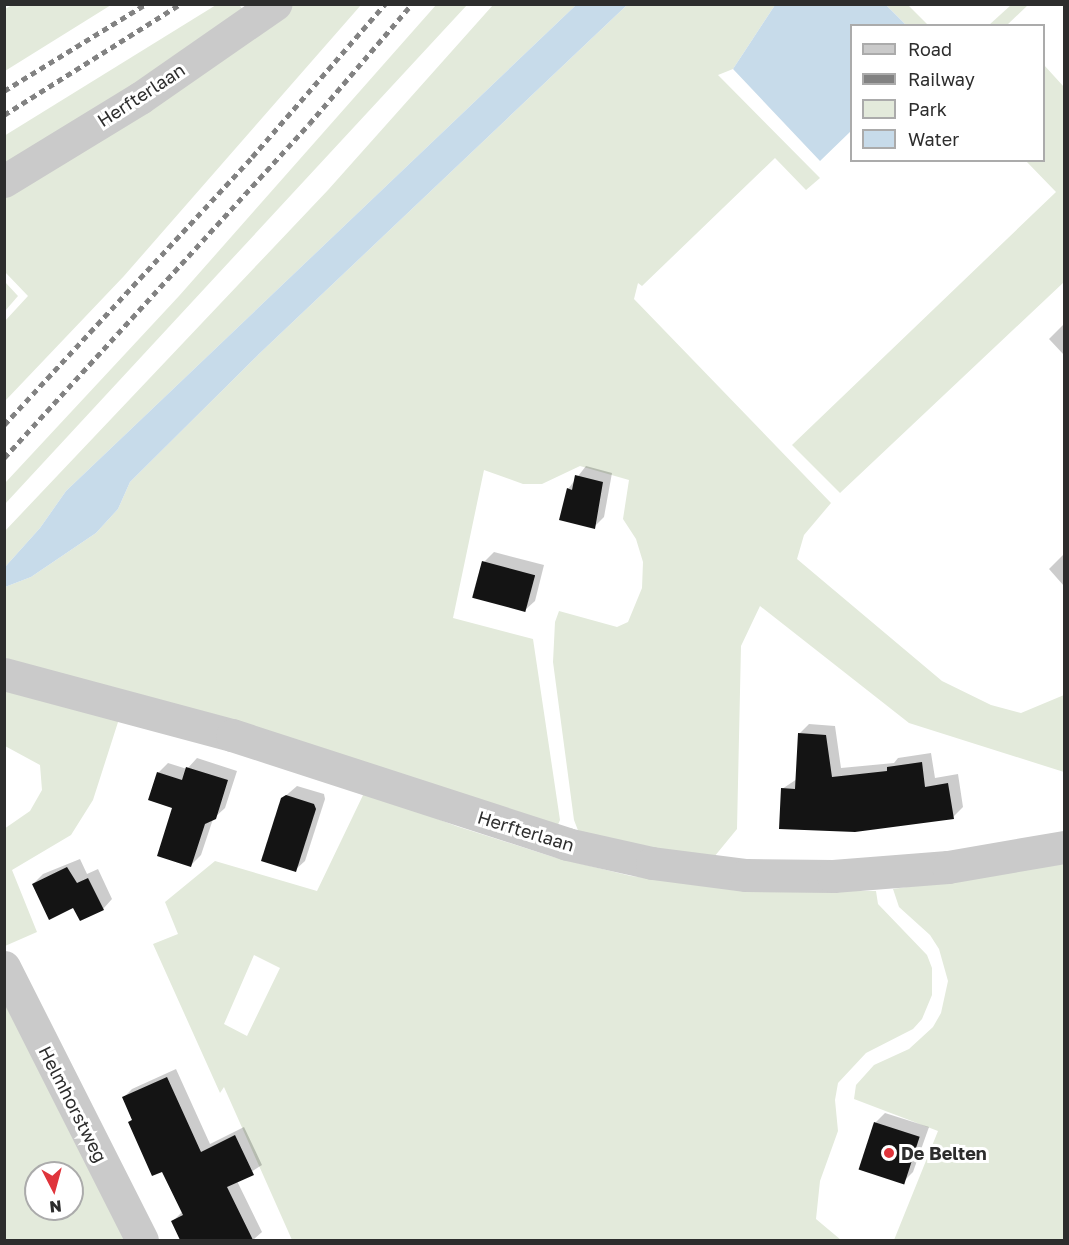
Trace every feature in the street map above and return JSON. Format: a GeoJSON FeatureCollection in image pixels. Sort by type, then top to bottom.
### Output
{"type":"FeatureCollection","features":[{"type":"Feature","properties":{"kind":"street","name":"Herfterlaan"},"geometry":{"type":"LineString","coordinates":[[4,181],[140,98],[275,4]]}},
{"type":"Feature","properties":{"kind":"street","name":"Herfterlaan"},"geometry":{"type":"LineString","coordinates":[[4,674],[232,735],[567,844],[662,864],[746,875],[880,874],[1065,847]]}},
{"type":"Feature","properties":{"kind":"street","name":"Helmhorstweg"},"geometry":{"type":"LineString","coordinates":[[4,967],[142,1240]]}},
{"type":"Feature","properties":{"kind":"green space"},"geometry":{"type":"Polygon","coordinates":[[[12,5],[111,5],[5,71],[5,9],[12,5]]]}},
{"type":"Feature","properties":{"kind":"green space"},"geometry":{"type":"Polygon","coordinates":[[[216,5],[239,5],[246,13],[5,171],[4,136],[216,5]]]}},
{"type":"Feature","properties":{"kind":"green space"},"geometry":{"type":"Polygon","coordinates":[[[291,5],[361,5],[124,276],[5,401],[4,322],[28,296],[5,272],[5,192],[291,5]]]}},
{"type":"Feature","properties":{"kind":"green space"},"geometry":{"type":"Polygon","coordinates":[[[436,5],[467,5],[5,504],[5,483],[179,296],[436,5]]]}},
{"type":"Feature","properties":{"kind":"green space"},"geometry":{"type":"Polygon","coordinates":[[[493,5],[576,5],[66,491],[40,528],[5,567],[4,532],[328,190],[493,5]]]}},
{"type":"Feature","properties":{"kind":"green space"},"geometry":{"type":"Polygon","coordinates":[[[627,5],[775,5],[733,69],[718,75],[820,178],[806,190],[775,158],[642,286],[638,283],[634,299],[831,503],[804,535],[797,559],[942,681],[991,705],[1021,713],[1064,695],[1064,772],[909,723],[760,606],[741,646],[737,829],[714,857],[637,846],[579,833],[574,820],[553,662],[555,622],[559,611],[617,627],[628,622],[642,588],[643,562],[636,539],[623,519],[629,480],[580,466],[542,484],[523,484],[484,470],[453,618],[533,639],[560,820],[557,827],[5,660],[5,587],[31,577],[96,533],[118,509],[130,482],[259,354],[627,5]]]}},
{"type":"Feature","properties":{"kind":"green space"},"geometry":{"type":"Polygon","coordinates":[[[886,5],[908,5],[927,24],[905,24],[886,5]]]}},
{"type":"Feature","properties":{"kind":"green space"},"geometry":{"type":"Polygon","coordinates":[[[1011,5],[1028,5],[1008,24],[990,24],[1011,5]]]}},
{"type":"Feature","properties":{"kind":"green space"},"geometry":{"type":"Polygon","coordinates":[[[1045,66],[1064,87],[1064,282],[840,493],[792,445],[1056,192],[1027,162],[1045,162],[1045,66]]]}},
{"type":"Feature","properties":{"kind":"green space"},"geometry":{"type":"Polygon","coordinates":[[[5,282],[18,296],[5,311],[5,282]]]}},
{"type":"Feature","properties":{"kind":"green space"},"geometry":{"type":"Polygon","coordinates":[[[5,691],[119,719],[93,800],[71,835],[12,870],[37,932],[5,946],[4,829],[30,811],[42,790],[40,765],[5,746],[5,691]]]}},
{"type":"Feature","properties":{"kind":"green space"},"geometry":{"type":"Polygon","coordinates":[[[365,791],[456,826],[553,857],[631,876],[739,890],[876,891],[878,904],[927,955],[932,968],[932,995],[922,1019],[913,1029],[866,1053],[838,1083],[835,1100],[838,1131],[820,1181],[816,1219],[841,1240],[292,1240],[224,1087],[220,1093],[153,944],[178,934],[165,902],[215,861],[317,891],[365,791]],[[254,955],[224,1024],[247,1036],[280,968],[254,955]]]}},
{"type":"Feature","properties":{"kind":"green space"},"geometry":{"type":"Polygon","coordinates":[[[1064,864],[1064,1240],[894,1240],[938,1131],[854,1099],[856,1085],[874,1065],[909,1049],[933,1027],[941,1013],[948,981],[939,949],[930,935],[899,907],[893,889],[1064,864]]]}},
{"type":"Feature","properties":{"kind":"green space"},"geometry":{"type":"Polygon","coordinates":[[[4,996],[127,1240],[5,1240],[4,996]]]}},
{"type":"Feature","properties":{"kind":"water"},"geometry":{"type":"Polygon","coordinates":[[[576,5],[627,5],[259,354],[130,482],[118,509],[96,533],[31,577],[5,587],[5,567],[40,528],[66,491],[576,5]]]}},
{"type":"Feature","properties":{"kind":"water"},"geometry":{"type":"Polygon","coordinates":[[[775,5],[886,5],[905,24],[850,24],[850,132],[820,161],[733,69],[775,5]]]}},
{"type":"Feature","properties":{"kind":"building"},"geometry":{"type":"Polygon","coordinates":[[[575,475],[603,482],[595,529],[559,520],[567,488],[572,490],[575,475]]]}},
{"type":"Feature","properties":{"kind":"building"},"geometry":{"type":"Polygon","coordinates":[[[482,561],[535,575],[525,612],[472,598],[482,561]]]}},
{"type":"Feature","properties":{"kind":"building"},"geometry":{"type":"Polygon","coordinates":[[[798,733],[826,735],[832,777],[887,771],[887,767],[922,762],[925,787],[948,783],[954,819],[855,832],[779,829],[781,788],[795,789],[798,733]]]}},
{"type":"Feature","properties":{"kind":"building"},"geometry":{"type":"Polygon","coordinates":[[[186,767],[228,780],[216,819],[205,824],[191,867],[157,856],[172,808],[148,800],[157,772],[182,780],[186,767]]]}},
{"type":"Feature","properties":{"kind":"building"},"geometry":{"type":"Polygon","coordinates":[[[286,795],[314,804],[316,809],[296,872],[261,861],[281,798],[286,795]]]}},
{"type":"Feature","properties":{"kind":"building"},"geometry":{"type":"Polygon","coordinates":[[[67,867],[77,883],[88,878],[104,910],[80,921],[73,908],[49,920],[32,884],[67,867]]]}},
{"type":"Feature","properties":{"kind":"building"},"geometry":{"type":"Polygon","coordinates":[[[167,1077],[201,1152],[235,1135],[254,1175],[227,1187],[253,1240],[180,1240],[171,1221],[183,1215],[162,1172],[152,1176],[128,1122],[132,1120],[122,1097],[167,1077]]]}},
{"type":"Feature","properties":{"kind":"building","name":"De Belten"},"geometry":{"type":"Polygon","coordinates":[[[874,1122],[920,1137],[904,1184],[859,1170],[874,1122]]]}},
{"type":"Feature","properties":{"kind":"railway"},"geometry":{"type":"LineString","coordinates":[[4,91],[146,4]]}},
{"type":"Feature","properties":{"kind":"railway"},"geometry":{"type":"LineString","coordinates":[[4,115],[180,4]]}},
{"type":"Feature","properties":{"kind":"railway"},"geometry":{"type":"LineString","coordinates":[[4,425],[252,157],[385,4]]}},
{"type":"Feature","properties":{"kind":"railway"},"geometry":{"type":"LineString","coordinates":[[4,458],[309,124],[412,4]]}},
{"type":"Feature","properties":{"kind":"place","name":"De Belten"},"geometry":{"type":"Point","coordinates":[889,1153]}}]}
